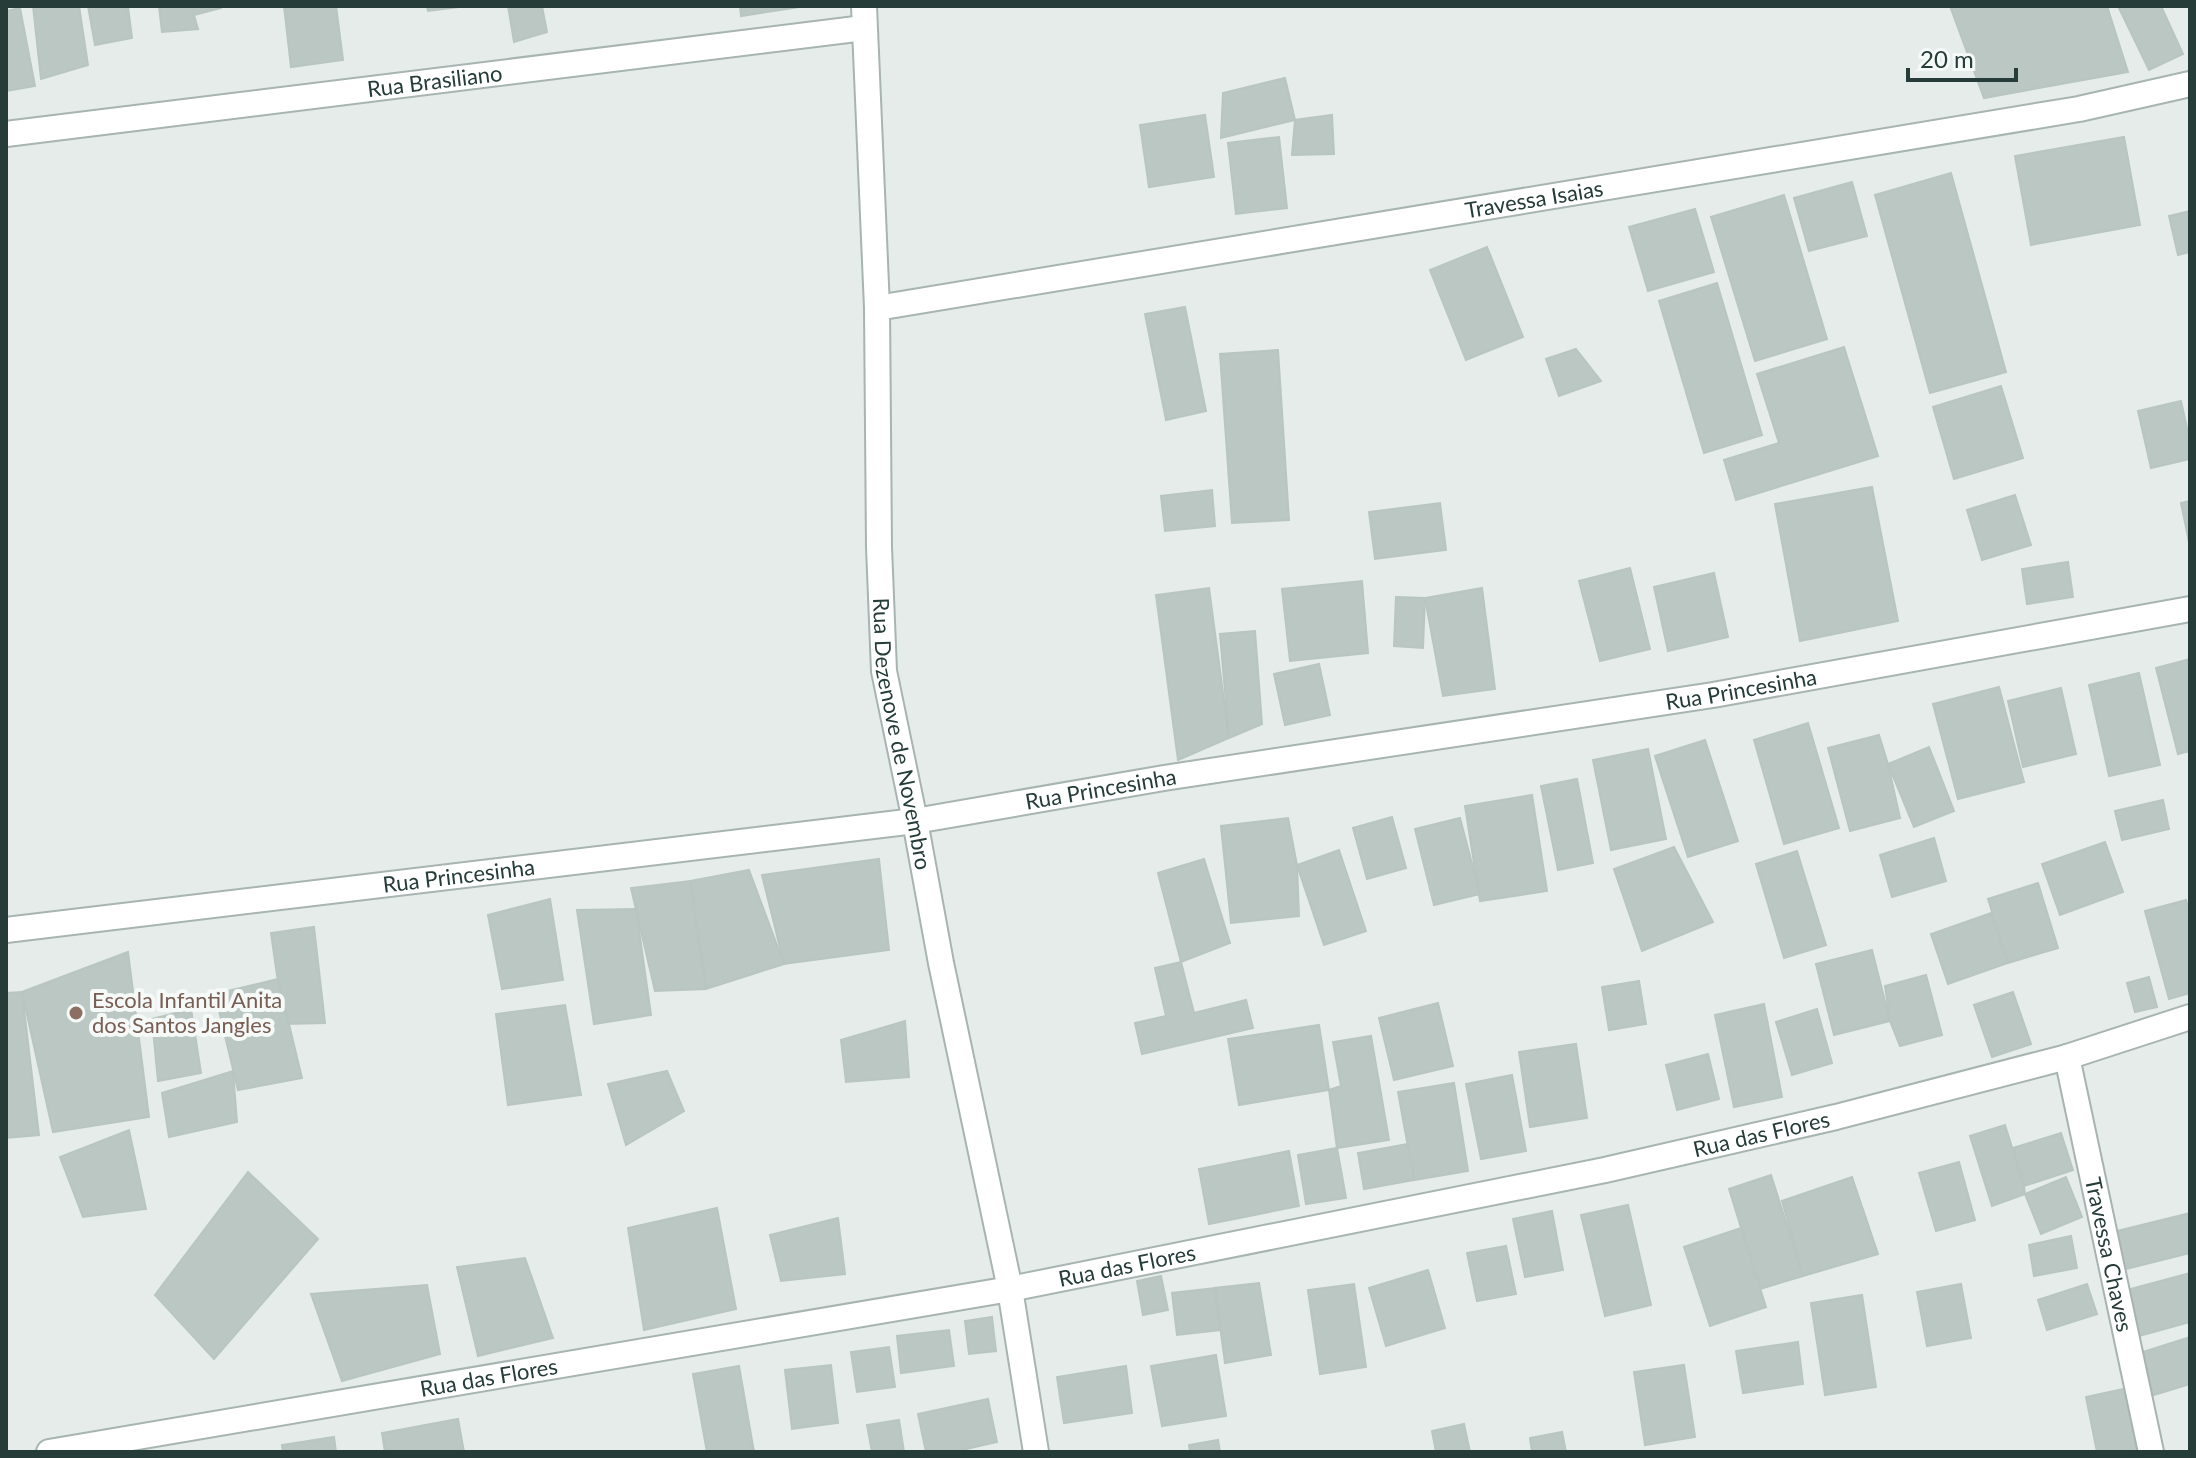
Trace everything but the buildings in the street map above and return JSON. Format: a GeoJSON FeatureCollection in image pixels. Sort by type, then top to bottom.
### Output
{"type":"FeatureCollection","features":[{"type":"Feature","properties":{"kind":"street","name":"Rua Brasiliano"},"geometry":{"type":"LineString","coordinates":[[6,134],[864,17]]}},
{"type":"Feature","properties":{"kind":"street","name":"Rua Dezenove de Novembro"},"geometry":{"type":"LineString","coordinates":[[864,17],[877,308],[879,547],[884,671],[941,963],[1010,1289],[1036,1452]]}},
{"type":"Feature","properties":{"kind":"street","name":"Travessa Isaias"},"geometry":{"type":"LineString","coordinates":[[877,308],[2033,117],[2190,84]]}},
{"type":"Feature","properties":{"kind":"street","name":"Rua Princesinha"},"geometry":{"type":"LineString","coordinates":[[6,930],[915,821],[1164,778],[1713,695],[2190,609]]}},
{"type":"Feature","properties":{"kind":"street","name":"Rua das Flores"},"geometry":{"type":"LineString","coordinates":[[49,1452],[1010,1289],[1605,1170],[1836,1117],[2067,1057],[2190,1017]]}},
{"type":"Feature","properties":{"kind":"street","name":"Travessa Chaves"},"geometry":{"type":"LineString","coordinates":[[2067,1057],[2151,1452]]}},
{"type":"Feature","properties":{"kind":"place","name":"Escola Infantil Anita dos Santos Jangles"},"geometry":{"type":"Point","coordinates":[76,1013]}}]}
